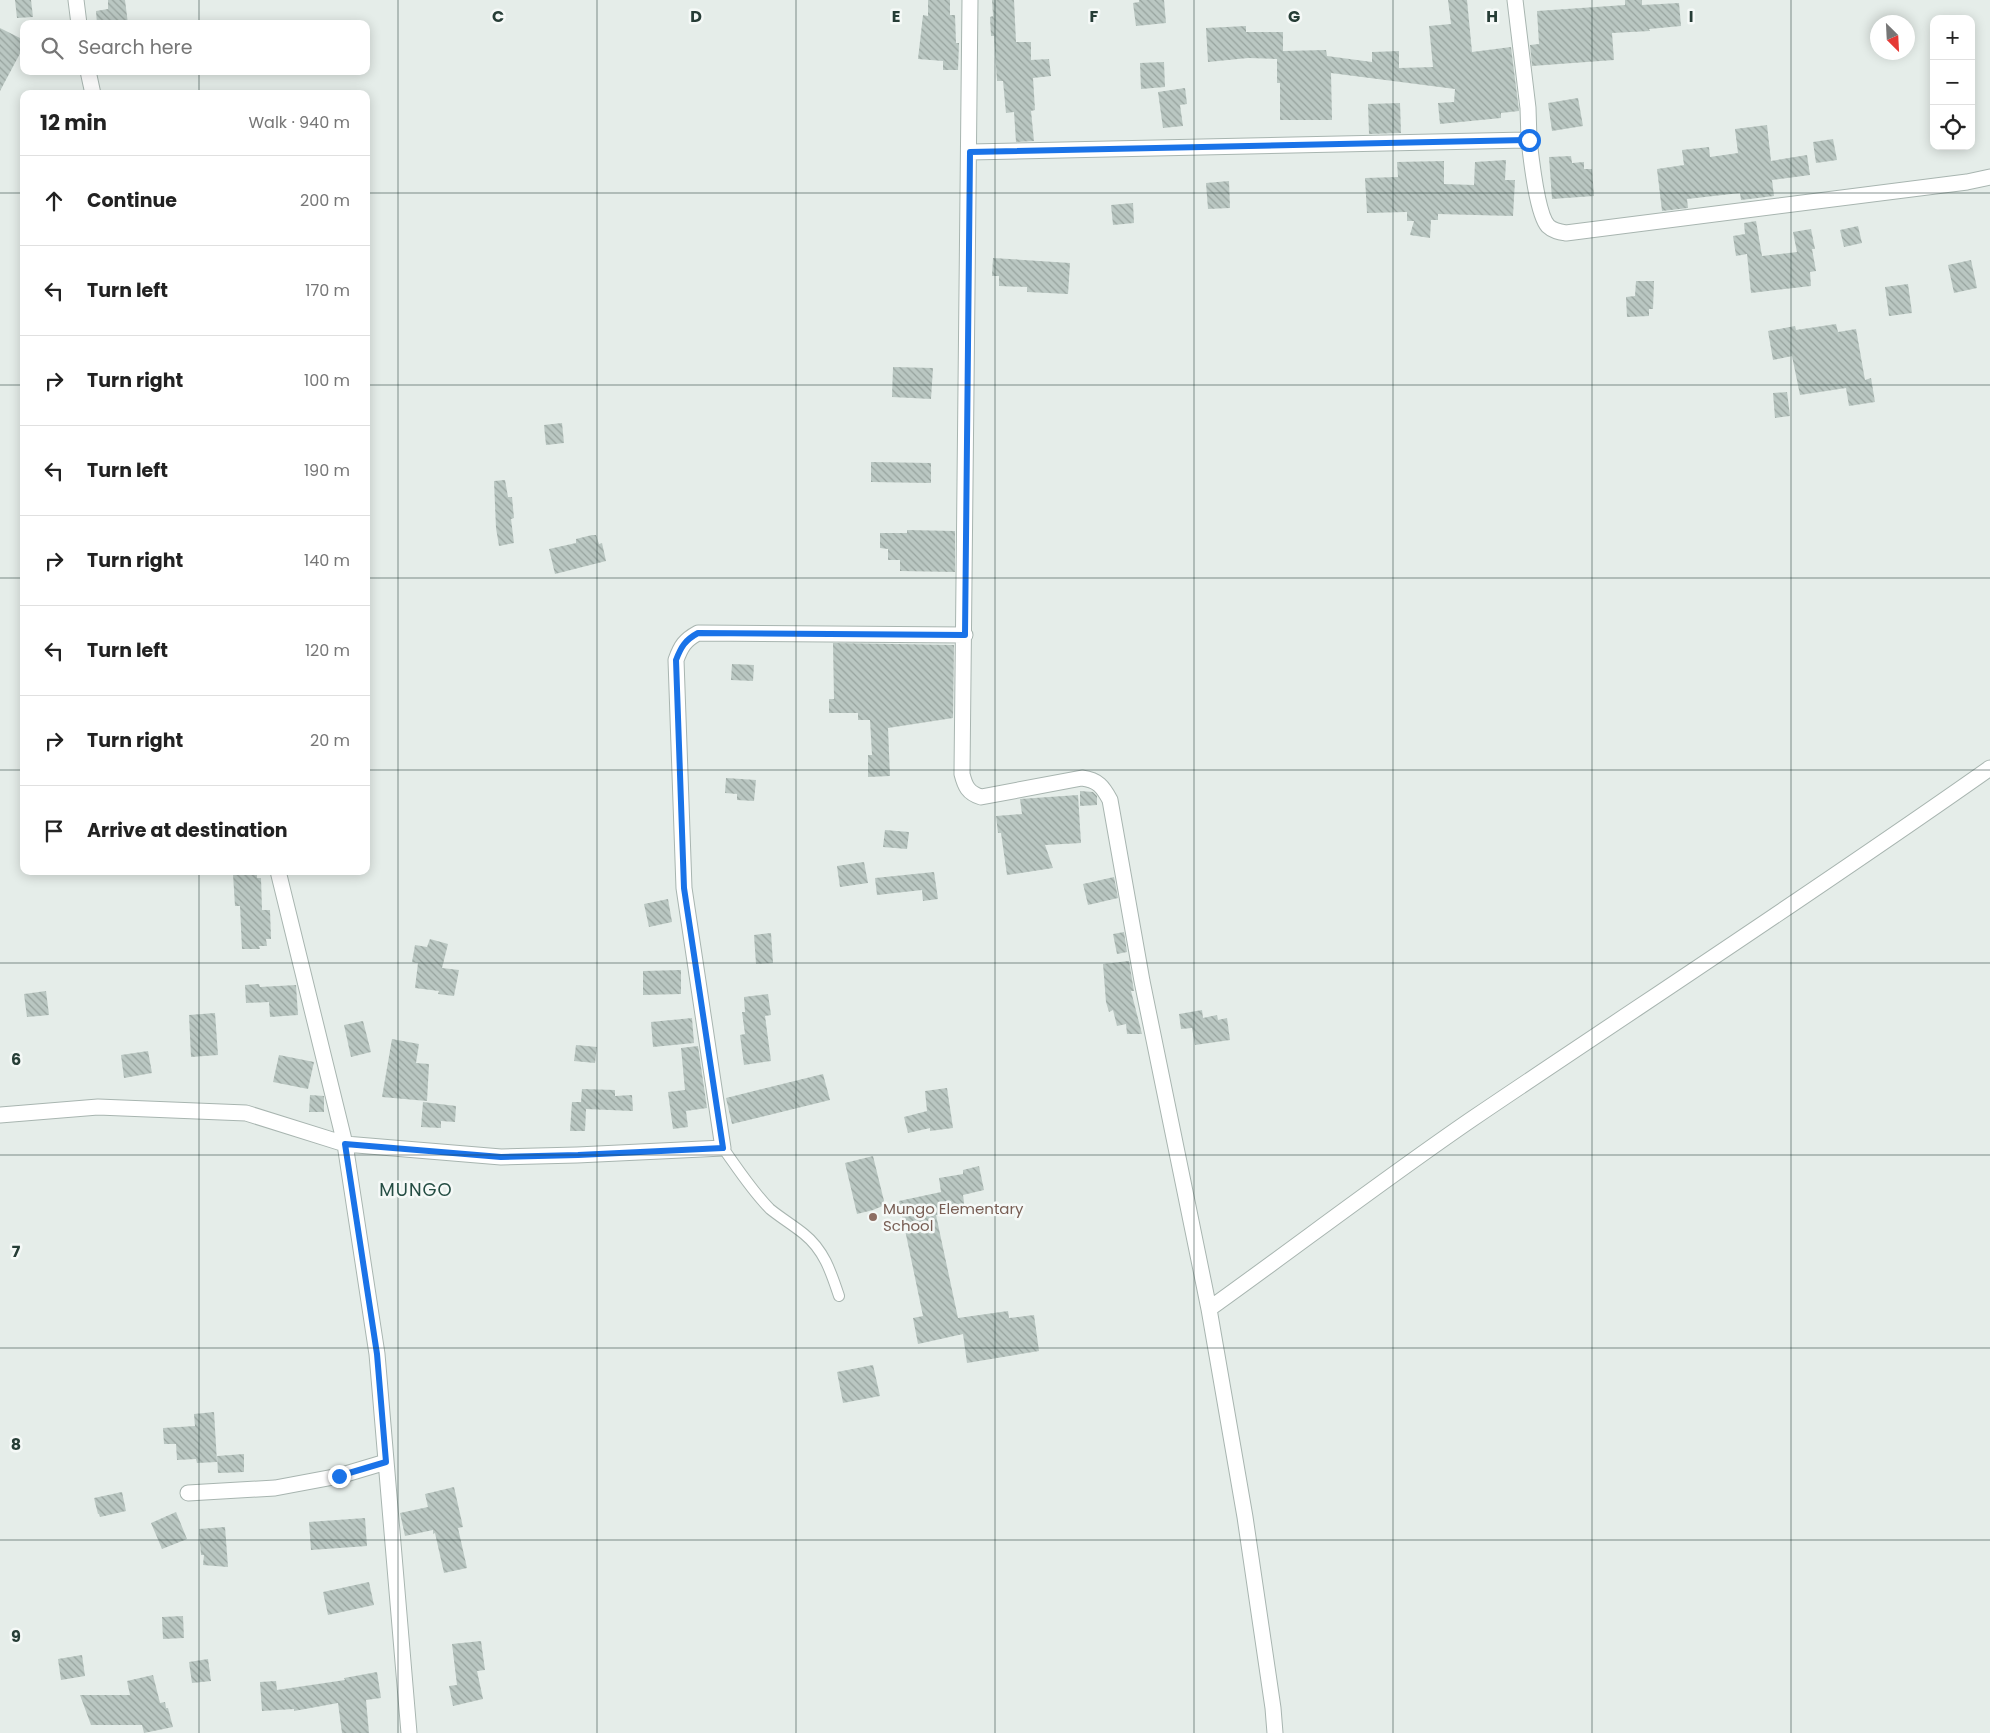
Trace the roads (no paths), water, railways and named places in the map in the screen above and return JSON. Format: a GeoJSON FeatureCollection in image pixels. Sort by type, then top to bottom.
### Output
{"type":"FeatureCollection","features":[{"type":"Feature","properties":{"kind":"street"},"geometry":{"type":"LineString","coordinates":[[76,0],[78,20]]}},
{"type":"Feature","properties":{"kind":"street"},"geometry":{"type":"LineString","coordinates":[[970,0],[970,152],[962,774],[965,785],[972,794],[981,797],[1065,779],[1082,778],[1093,780],[1104,787],[1110,800],[1142,981],[1209,1309],[1245,1517],[1275,1733]]}},
{"type":"Feature","properties":{"kind":"street"},"geometry":{"type":"LineString","coordinates":[[1515,0],[1534,175],[1543,216],[1548,226],[1556,231],[1566,232],[1967,182],[1990,177]]}},
{"type":"Feature","properties":{"kind":"street"},"geometry":{"type":"LineString","coordinates":[[89,75],[92,90]]}},
{"type":"Feature","properties":{"kind":"street"},"geometry":{"type":"LineString","coordinates":[[970,152],[1529,140]]}},
{"type":"Feature","properties":{"kind":"street"},"geometry":{"type":"LineString","coordinates":[[0,1115],[98,1107],[246,1113],[345,1144],[501,1157],[723,1148],[684,888],[676,660],[680,648],[687,639],[698,633],[965,635]]}},
{"type":"Feature","properties":{"kind":"street"},"geometry":{"type":"LineString","coordinates":[[1209,1309],[1463,1126],[1990,768]]}},
{"type":"Feature","properties":{"kind":"street"},"geometry":{"type":"LineString","coordinates":[[279,875],[345,1144],[377,1354],[409,1733]]}},
{"type":"Feature","properties":{"kind":"street"},"geometry":{"type":"LineString","coordinates":[[188,1493],[275,1488],[339,1476],[386,1462]]}},
{"type":"Feature","properties":{"kind":"lane"},"geometry":{"type":"LineString","coordinates":[[723,1148],[753,1190],[770,1208],[804,1234],[818,1248],[828,1263],[840,1296]]}},
{"type":"Feature","properties":{"kind":"place","name":"Mungo Elementary School"},"geometry":{"type":"Point","coordinates":[873,1217]}},
{"type":"Feature","properties":{"kind":"district","name":"MUNGO"},"geometry":{"type":"Point","coordinates":[416,1189]}}]}
